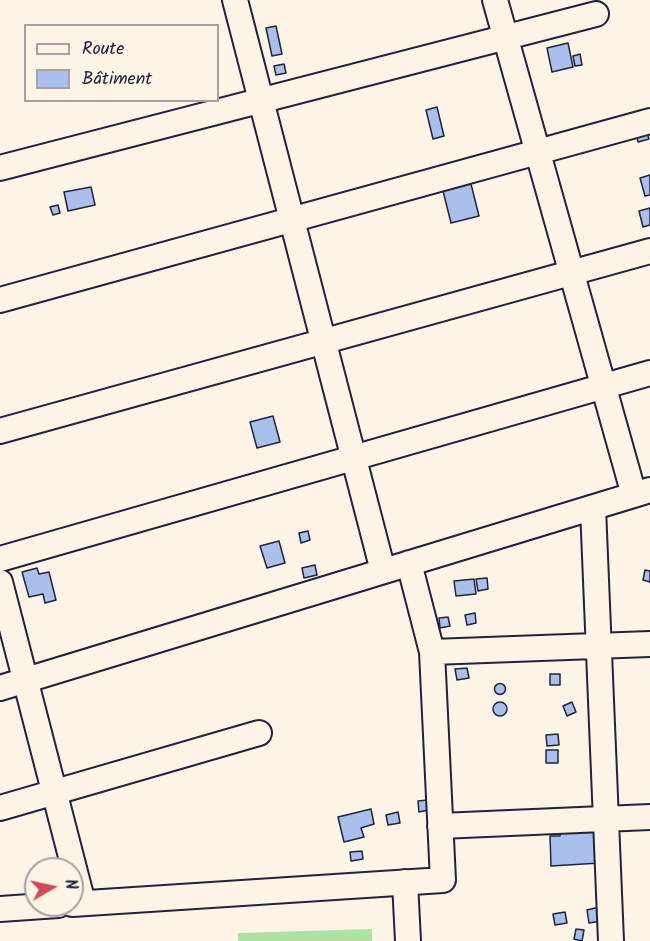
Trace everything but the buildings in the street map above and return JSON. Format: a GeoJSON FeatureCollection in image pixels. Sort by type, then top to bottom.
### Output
{"type":"FeatureCollection","features":[{"type":"Feature","properties":{"kind":"street"},"geometry":{"type":"LineString","coordinates":[[235,0],[383,571]]}},
{"type":"Feature","properties":{"kind":"street"},"geometry":{"type":"LineString","coordinates":[[0,688],[642,492],[604,386],[495,0]]}},
{"type":"Feature","properties":{"kind":"street"},"geometry":{"type":"LineString","coordinates":[[0,168],[596,14]]}},
{"type":"Feature","properties":{"kind":"street"},"geometry":{"type":"LineString","coordinates":[[0,300],[650,121]]}},
{"type":"Feature","properties":{"kind":"street"},"geometry":{"type":"LineString","coordinates":[[0,431],[650,251]]}},
{"type":"Feature","properties":{"kind":"street"},"geometry":{"type":"LineString","coordinates":[[0,559],[650,373]]}},
{"type":"Feature","properties":{"kind":"street"},"geometry":{"type":"LineString","coordinates":[[593,508],[611,941]]}},
{"type":"Feature","properties":{"kind":"street"},"geometry":{"type":"LineString","coordinates":[[84,904],[443,880],[432,652],[409,563]]}},
{"type":"Feature","properties":{"kind":"street"},"geometry":{"type":"LineString","coordinates":[[0,582],[55,792],[68,857]]}},
{"type":"Feature","properties":{"kind":"street"},"geometry":{"type":"LineString","coordinates":[[432,652],[650,644]]}},
{"type":"Feature","properties":{"kind":"street"},"geometry":{"type":"LineString","coordinates":[[0,808],[259,733]]}},
{"type":"Feature","properties":{"kind":"street"},"geometry":{"type":"LineString","coordinates":[[440,826],[650,817]]}},
{"type":"Feature","properties":{"kind":"street"},"geometry":{"type":"LineString","coordinates":[[405,882],[408,941]]}},
{"type":"Feature","properties":{"kind":"street"},"geometry":{"type":"LineString","coordinates":[[0,909],[24,907]]}},
{"type":"Feature","properties":{"kind":"green space"},"geometry":{"type":"Polygon","coordinates":[[[372,929],[372,941],[238,941],[238,933],[372,929]]]}}]}
